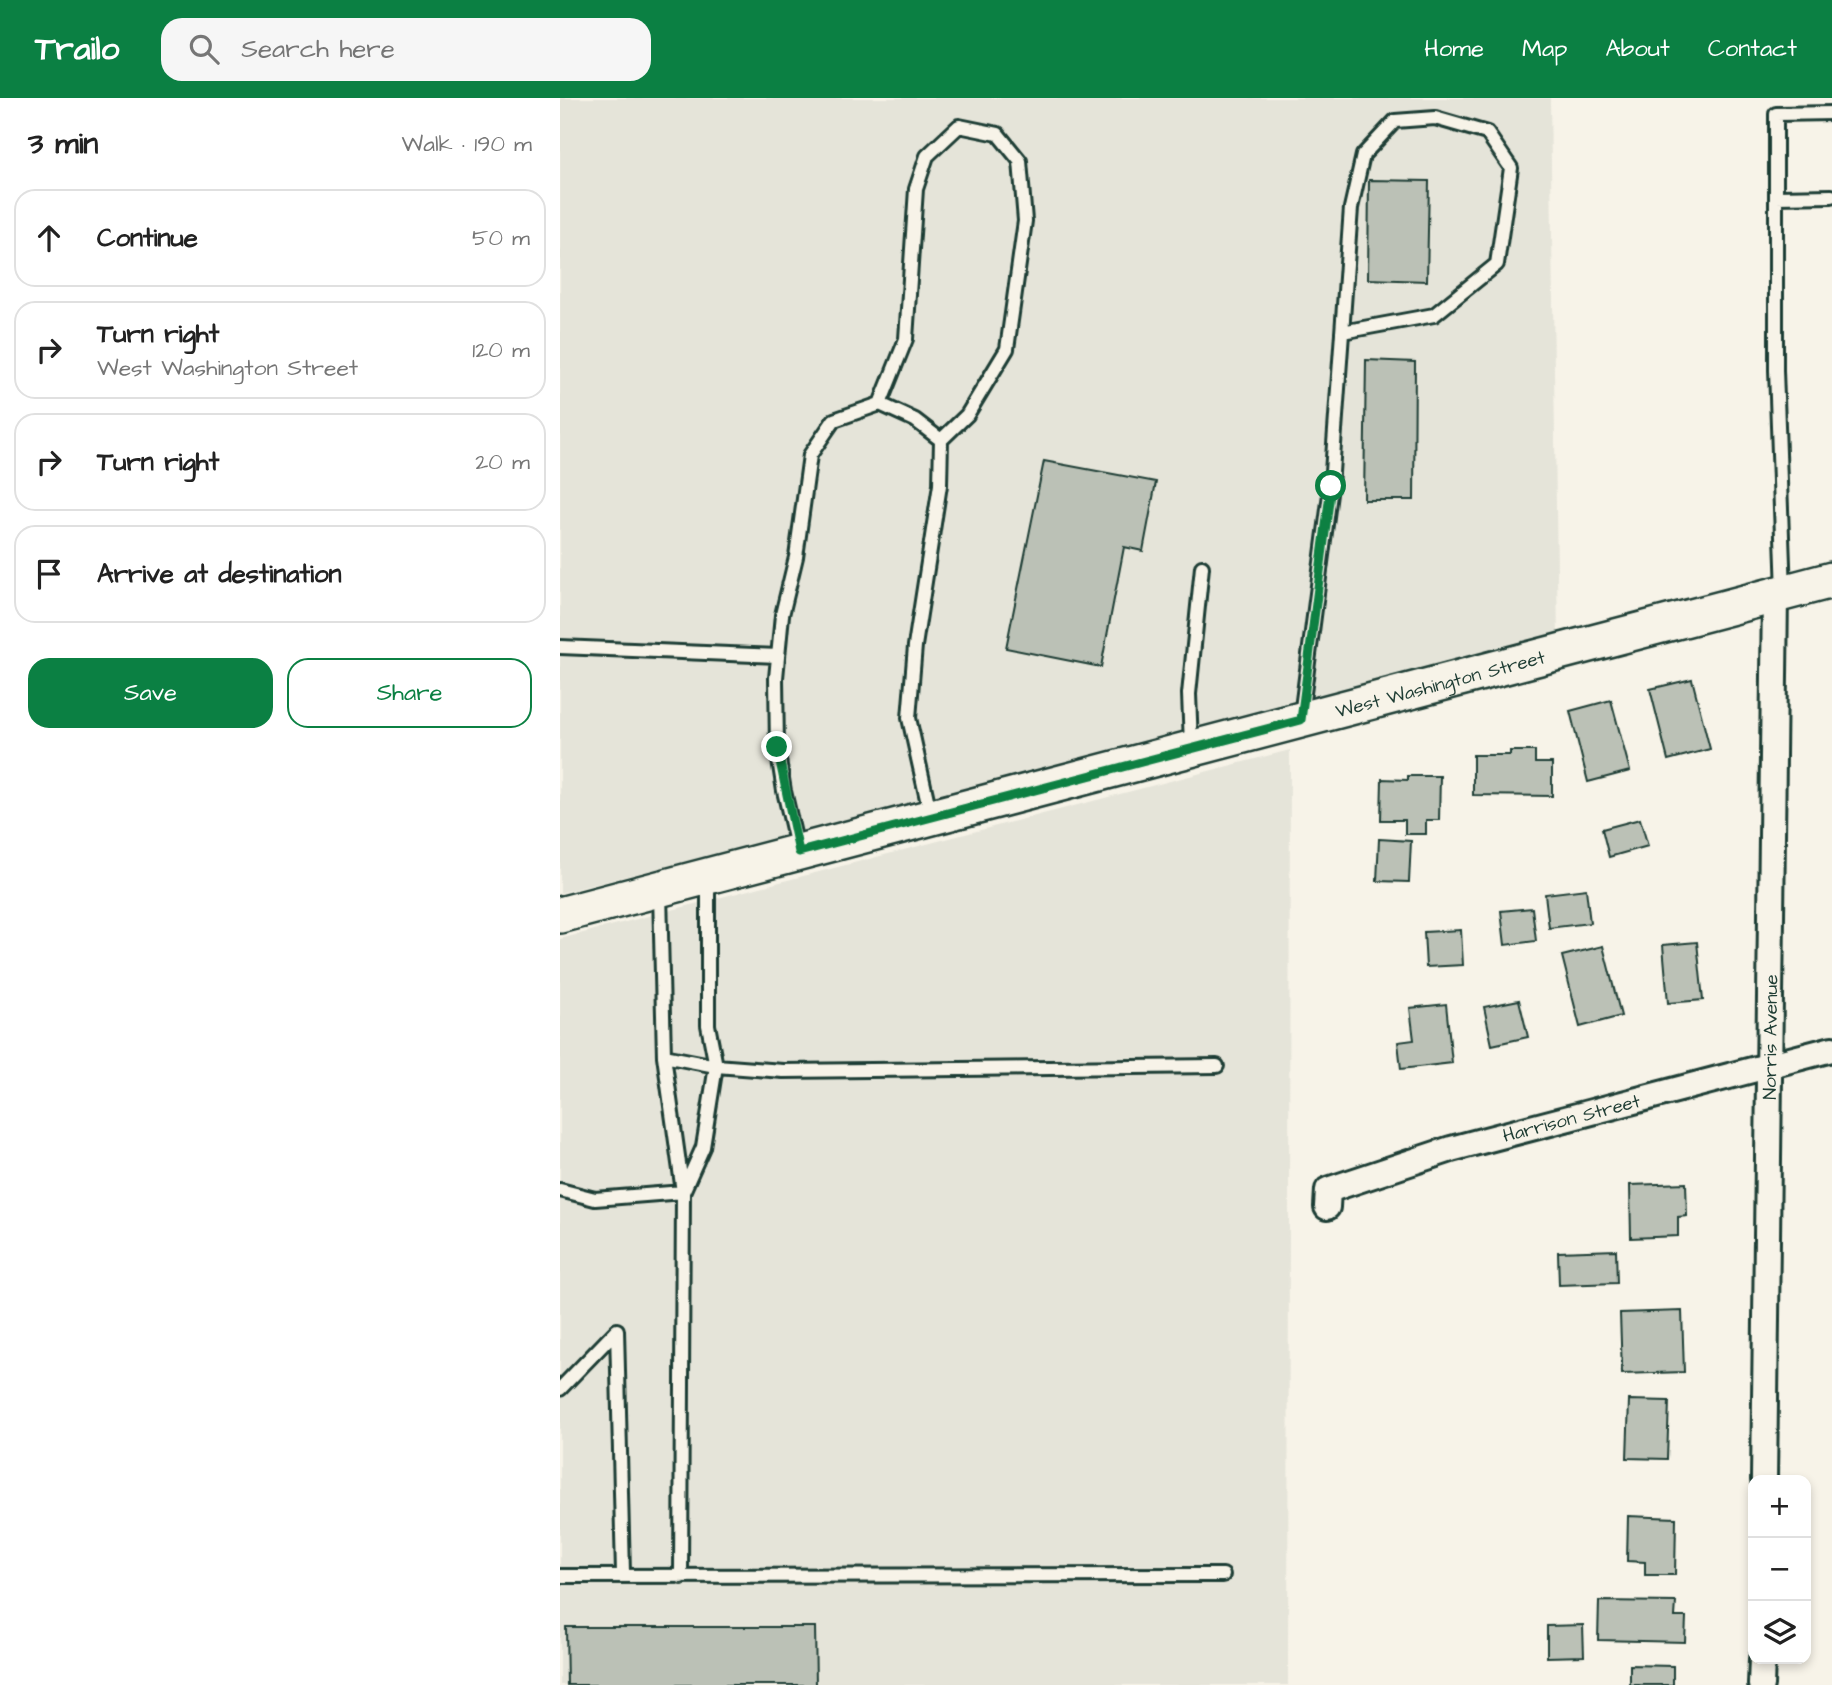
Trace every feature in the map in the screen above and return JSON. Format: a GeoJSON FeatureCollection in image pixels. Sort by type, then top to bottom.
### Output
{"type":"FeatureCollection","features":[{"type":"Feature","properties":{"kind":"main road","name":"West Washington Street"},"geometry":{"type":"LineString","coordinates":[[560,914],[1832,580]]}},
{"type":"Feature","properties":{"kind":"street","name":"Norris Avenue"},"geometry":{"type":"LineString","coordinates":[[1764,1475],[1769,1066],[1780,593]]}},
{"type":"Feature","properties":{"kind":"street","name":"Harrison Street"},"geometry":{"type":"LineString","coordinates":[[1326,1207],[1328,1190],[1451,1149],[1832,1049]]}},
{"type":"Feature","properties":{"kind":"street"},"geometry":{"type":"LineString","coordinates":[[1761,1685],[1762,1664]]}},
{"type":"Feature","properties":{"kind":"lane"},"geometry":{"type":"LineString","coordinates":[[1780,593],[1776,370],[1776,114],[1832,113]]}},
{"type":"Feature","properties":{"kind":"lane"},"geometry":{"type":"LineString","coordinates":[[1301,720],[1331,486],[1342,332],[1351,208],[1363,155],[1395,121],[1434,118],[1487,133],[1511,168],[1497,264],[1434,315],[1342,332]]}},
{"type":"Feature","properties":{"kind":"lane"},"geometry":{"type":"LineString","coordinates":[[880,404],[906,340],[916,189],[927,156],[959,126],[998,134],[1020,161],[1025,221],[1007,349],[967,415],[941,440],[940,485],[915,646],[909,718],[931,817]]}},
{"type":"Feature","properties":{"kind":"lane"},"geometry":{"type":"LineString","coordinates":[[1776,197],[1832,196]]}},
{"type":"Feature","properties":{"kind":"lane"},"geometry":{"type":"LineString","coordinates":[[799,852],[777,747],[778,656],[810,455],[834,420],[880,404],[915,421],[941,440]]}},
{"type":"Feature","properties":{"kind":"lane"},"geometry":{"type":"LineString","coordinates":[[1191,749],[1189,694],[1202,567]]}},
{"type":"Feature","properties":{"kind":"lane"},"geometry":{"type":"LineString","coordinates":[[560,647],[778,656]]}},
{"type":"Feature","properties":{"kind":"lane"},"geometry":{"type":"LineString","coordinates":[[683,1192],[703,1147],[716,1066],[708,1025],[708,876]]}},
{"type":"Feature","properties":{"kind":"lane"},"geometry":{"type":"LineString","coordinates":[[660,889],[664,1056],[683,1192],[681,1577]]}},
{"type":"Feature","properties":{"kind":"lane"},"geometry":{"type":"LineString","coordinates":[[664,1056],[716,1066],[783,1071],[1217,1066]]}},
{"type":"Feature","properties":{"kind":"lane"},"geometry":{"type":"LineString","coordinates":[[560,1191],[595,1199],[683,1192]]}},
{"type":"Feature","properties":{"kind":"lane"},"geometry":{"type":"LineString","coordinates":[[560,1389],[617,1330],[623,1573]]}},
{"type":"Feature","properties":{"kind":"lane"},"geometry":{"type":"LineString","coordinates":[[560,1576],[623,1573],[681,1577],[1223,1575]]}},
{"type":"Feature","properties":{"kind":"shaded area"},"geometry":{"type":"Polygon","coordinates":[[[560,98],[1550,98],[1558,642],[560,893],[560,98]]]}},
{"type":"Feature","properties":{"kind":"shaded area"},"geometry":{"type":"Polygon","coordinates":[[[1290,750],[1288,1685],[560,1685],[560,939],[1290,750]]]}},
{"type":"Feature","properties":{"kind":"building"},"geometry":{"type":"Polygon","coordinates":[[[1369,180],[1429,181],[1427,281],[1368,279],[1369,180]]]}},
{"type":"Feature","properties":{"kind":"building"},"geometry":{"type":"Polygon","coordinates":[[[1366,360],[1415,362],[1414,500],[1364,500],[1366,360]]]}},
{"type":"Feature","properties":{"kind":"building"},"geometry":{"type":"Polygon","coordinates":[[[1044,461],[1156,482],[1143,551],[1124,547],[1101,667],[1006,648],[1044,461]]]}},
{"type":"Feature","properties":{"kind":"building"},"geometry":{"type":"Polygon","coordinates":[[[1692,679],[1710,749],[1668,760],[1650,689],[1692,679]]]}},
{"type":"Feature","properties":{"kind":"building"},"geometry":{"type":"Polygon","coordinates":[[[1611,700],[1630,771],[1588,782],[1570,711],[1611,700]]]}},
{"type":"Feature","properties":{"kind":"building"},"geometry":{"type":"Polygon","coordinates":[[[1510,751],[1535,751],[1535,763],[1552,763],[1552,796],[1473,795],[1473,755],[1510,755],[1510,751]]]}},
{"type":"Feature","properties":{"kind":"building"},"geometry":{"type":"Polygon","coordinates":[[[1408,776],[1440,776],[1439,820],[1426,820],[1426,834],[1405,834],[1405,820],[1381,820],[1382,779],[1408,780],[1408,776]]]}},
{"type":"Feature","properties":{"kind":"building"},"geometry":{"type":"Polygon","coordinates":[[[1640,819],[1648,846],[1609,857],[1602,829],[1640,819]]]}},
{"type":"Feature","properties":{"kind":"building"},"geometry":{"type":"Polygon","coordinates":[[[1379,839],[1411,841],[1409,882],[1377,881],[1379,839]]]}},
{"type":"Feature","properties":{"kind":"building"},"geometry":{"type":"Polygon","coordinates":[[[1586,889],[1590,923],[1549,928],[1545,894],[1586,889]]]}},
{"type":"Feature","properties":{"kind":"building"},"geometry":{"type":"Polygon","coordinates":[[[1532,908],[1536,941],[1505,945],[1501,911],[1532,908]]]}},
{"type":"Feature","properties":{"kind":"building"},"geometry":{"type":"Polygon","coordinates":[[[1461,930],[1463,965],[1426,967],[1424,932],[1461,930]]]}},
{"type":"Feature","properties":{"kind":"building"},"geometry":{"type":"Polygon","coordinates":[[[1697,942],[1703,1000],[1668,1003],[1663,945],[1697,942]]]}},
{"type":"Feature","properties":{"kind":"building"},"geometry":{"type":"Polygon","coordinates":[[[1603,946],[1621,1016],[1580,1027],[1562,956],[1603,946]]]}},
{"type":"Feature","properties":{"kind":"building"},"geometry":{"type":"Polygon","coordinates":[[[1519,1000],[1528,1037],[1492,1045],[1484,1007],[1519,1000]]]}},
{"type":"Feature","properties":{"kind":"building"},"geometry":{"type":"Polygon","coordinates":[[[1446,1004],[1452,1063],[1401,1069],[1398,1042],[1414,1040],[1410,1008],[1446,1004]]]}},
{"type":"Feature","properties":{"kind":"building"},"geometry":{"type":"Polygon","coordinates":[[[1686,1183],[1687,1216],[1678,1217],[1678,1236],[1631,1238],[1630,1185],[1686,1183]]]}},
{"type":"Feature","properties":{"kind":"building"},"geometry":{"type":"Polygon","coordinates":[[[1616,1250],[1617,1283],[1559,1285],[1558,1252],[1616,1250]]]}},
{"type":"Feature","properties":{"kind":"building"},"geometry":{"type":"Polygon","coordinates":[[[1682,1311],[1684,1372],[1622,1374],[1620,1313],[1682,1311]]]}},
{"type":"Feature","properties":{"kind":"building"},"geometry":{"type":"Polygon","coordinates":[[[1629,1400],[1669,1401],[1667,1459],[1627,1458],[1629,1400]]]}},
{"type":"Feature","properties":{"kind":"building"},"geometry":{"type":"Polygon","coordinates":[[[1628,1516],[1676,1518],[1675,1575],[1645,1575],[1645,1562],[1627,1561],[1628,1516]]]}},
{"type":"Feature","properties":{"kind":"building"},"geometry":{"type":"Polygon","coordinates":[[[1599,1601],[1676,1602],[1675,1617],[1686,1617],[1685,1642],[1598,1640],[1599,1601]]]}},
{"type":"Feature","properties":{"kind":"building"},"geometry":{"type":"Polygon","coordinates":[[[1583,1625],[1584,1656],[1547,1657],[1547,1626],[1583,1625]]]}},
{"type":"Feature","properties":{"kind":"building"},"geometry":{"type":"Polygon","coordinates":[[[566,1627],[815,1627],[816,1685],[567,1685],[566,1627]]]}},
{"type":"Feature","properties":{"kind":"building"},"geometry":{"type":"Polygon","coordinates":[[[1630,1665],[1673,1666],[1673,1685],[1630,1685],[1630,1665]]]}},
{"type":"Feature","properties":{"kind":"route"},"geometry":{"type":"LineString","coordinates":[[777,747],[784,791],[799,852],[1301,720],[1331,486]]}}]}
